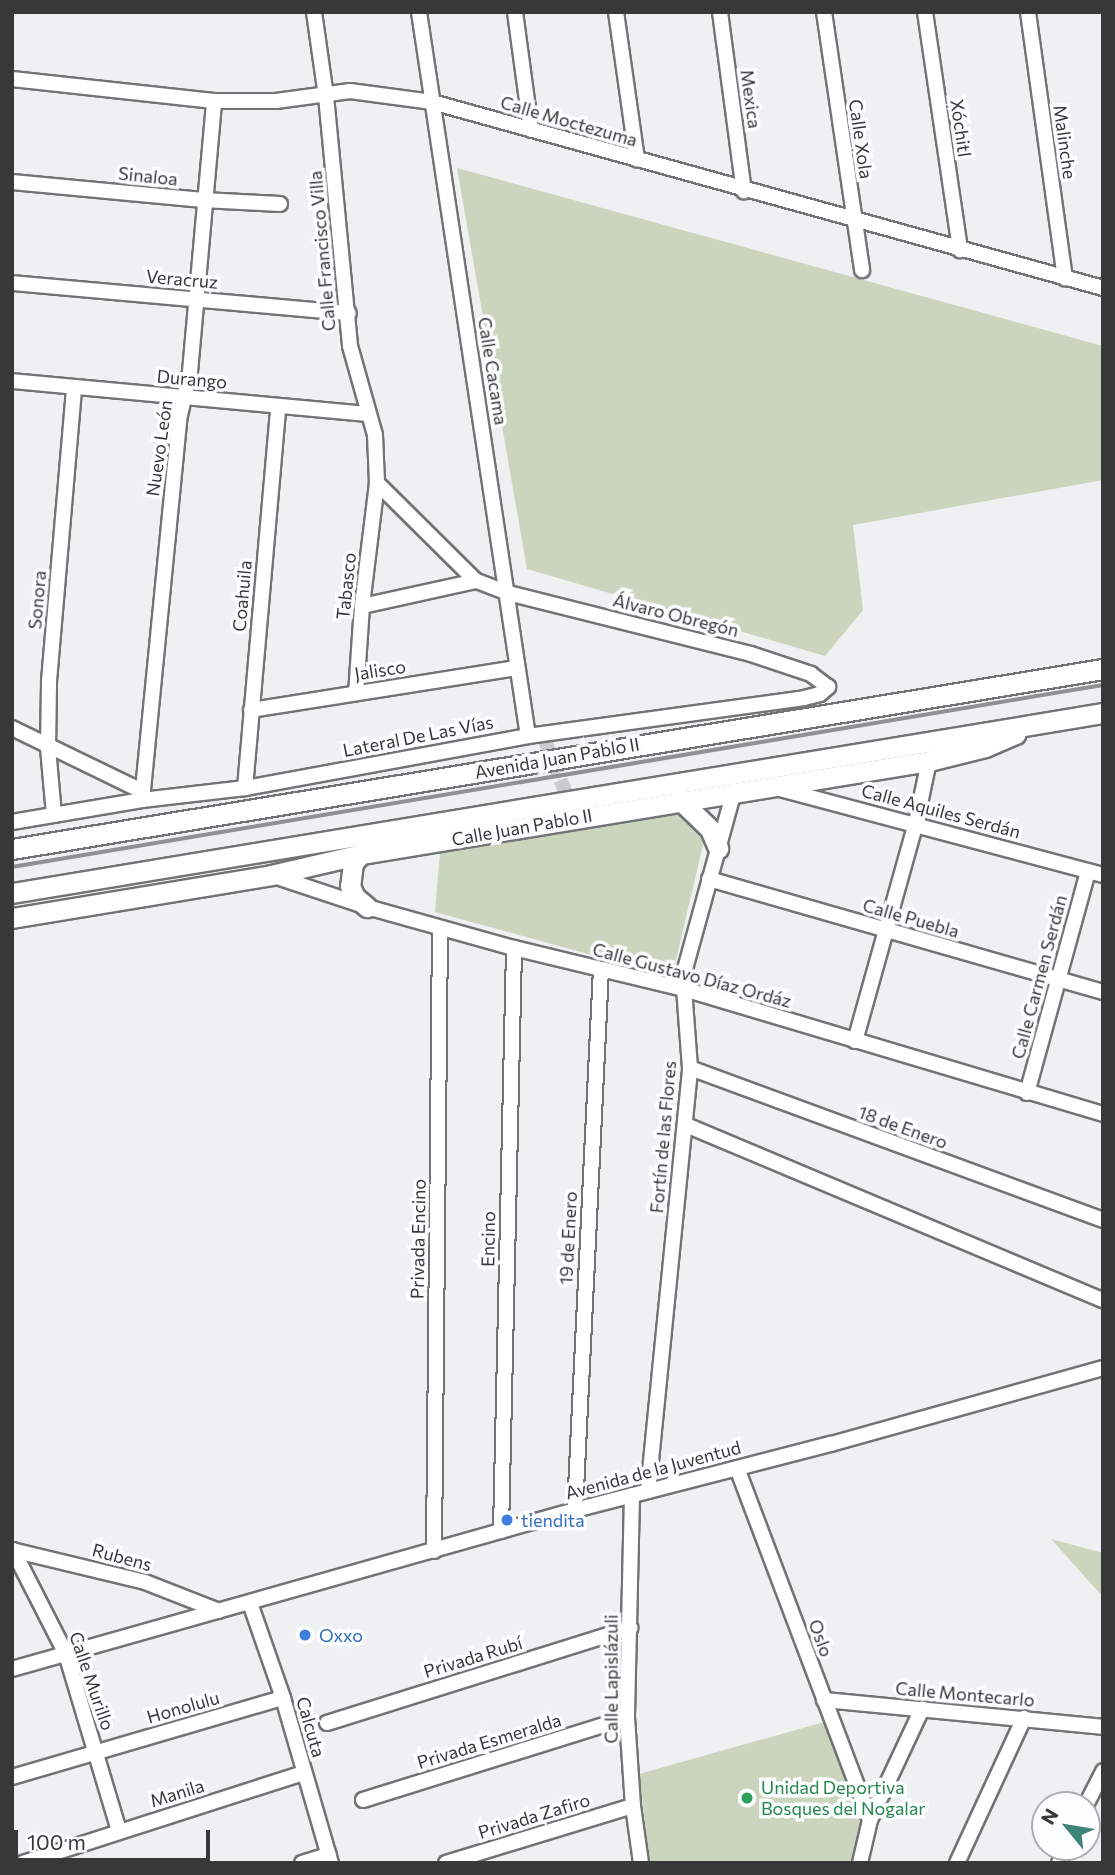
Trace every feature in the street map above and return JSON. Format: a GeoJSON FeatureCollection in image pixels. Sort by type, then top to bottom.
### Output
{"type":"FeatureCollection","features":[{"type":"Feature","properties":{"kind":"main road","name":"Avenida Juan Pablo II"},"geometry":{"type":"LineString","coordinates":[[12,849],[1103,668]]}},
{"type":"Feature","properties":{"kind":"main road"},"geometry":{"type":"LineString","coordinates":[[12,893],[1103,713]]}},
{"type":"Feature","properties":{"kind":"main road","name":"Calle Juan Pablo II"},"geometry":{"type":"LineString","coordinates":[[12,918],[271,875],[361,854],[575,815],[929,761],[985,747],[1013,735],[1026,725]]}},
{"type":"Feature","properties":{"kind":"main road"},"geometry":{"type":"LineString","coordinates":[[680,800],[710,829],[718,848]]}},
{"type":"Feature","properties":{"kind":"main road"},"geometry":{"type":"LineString","coordinates":[[361,854],[350,874],[350,886],[355,897],[367,908]]}},
{"type":"Feature","properties":{"kind":"street","name":"Calle Francisco Villa"},"geometry":{"type":"LineString","coordinates":[[314,12],[326,96],[349,313],[350,346],[375,435],[377,483]]}},
{"type":"Feature","properties":{"kind":"street","name":"Calle Cacama"},"geometry":{"type":"LineString","coordinates":[[419,12],[528,736]]}},
{"type":"Feature","properties":{"kind":"street"},"geometry":{"type":"LineString","coordinates":[[515,12],[531,130]]}},
{"type":"Feature","properties":{"kind":"street"},"geometry":{"type":"LineString","coordinates":[[616,12],[637,160]]}},
{"type":"Feature","properties":{"kind":"street","name":"Mexica"},"geometry":{"type":"LineString","coordinates":[[720,12],[744,191]]}},
{"type":"Feature","properties":{"kind":"street","name":"Calle Xola"},"geometry":{"type":"LineString","coordinates":[[824,12],[862,270]]}},
{"type":"Feature","properties":{"kind":"street","name":"Xóchitl"},"geometry":{"type":"LineString","coordinates":[[925,12],[960,250]]}},
{"type":"Feature","properties":{"kind":"street","name":"Malinche"},"geometry":{"type":"LineString","coordinates":[[1028,12],[1065,278]]}},
{"type":"Feature","properties":{"kind":"street","name":"Calle Moctezuma"},"geometry":{"type":"LineString","coordinates":[[12,79],[214,101],[276,101],[349,91],[432,102],[744,191],[1103,288]]}},
{"type":"Feature","properties":{"kind":"street","name":"Nuevo León"},"geometry":{"type":"LineString","coordinates":[[142,796],[179,420],[186,398],[214,101]]}},
{"type":"Feature","properties":{"kind":"street","name":"Sinaloa"},"geometry":{"type":"LineString","coordinates":[[12,181],[203,200],[280,204]]}},
{"type":"Feature","properties":{"kind":"street","name":"Veracruz"},"geometry":{"type":"LineString","coordinates":[[12,283],[349,313]]}},
{"type":"Feature","properties":{"kind":"street","name":"Durango"},"geometry":{"type":"LineString","coordinates":[[12,381],[368,414]]}},
{"type":"Feature","properties":{"kind":"street","name":"Sonora"},"geometry":{"type":"LineString","coordinates":[[54,815],[48,748],[50,669],[74,388]]}},
{"type":"Feature","properties":{"kind":"street","name":"Coahuila"},"geometry":{"type":"LineString","coordinates":[[245,788],[278,407]]}},
{"type":"Feature","properties":{"kind":"street"},"geometry":{"type":"LineString","coordinates":[[377,483],[476,581]]}},
{"type":"Feature","properties":{"kind":"street","name":"Tabasco"},"geometry":{"type":"LineString","coordinates":[[356,693],[362,606],[377,483]]}},
{"type":"Feature","properties":{"kind":"street"},"geometry":{"type":"LineString","coordinates":[[362,606],[476,581]]}},
{"type":"Feature","properties":{"kind":"street","name":"Álvaro Obregón"},"geometry":{"type":"LineString","coordinates":[[476,581],[508,593],[751,654],[811,674],[828,687]]}},
{"type":"Feature","properties":{"kind":"street","name":"Jalisco"},"geometry":{"type":"LineString","coordinates":[[251,710],[516,668]]}},
{"type":"Feature","properties":{"kind":"street","name":"Lateral De Las Vías"},"geometry":{"type":"LineString","coordinates":[[12,822],[142,796],[245,788],[528,736],[544,738],[804,698],[820,694],[828,687]]}},
{"type":"Feature","properties":{"kind":"street"},"geometry":{"type":"LineString","coordinates":[[12,728],[142,796]]}},
{"type":"Feature","properties":{"kind":"street"},"geometry":{"type":"LineString","coordinates":[[855,1041],[916,823],[929,761]]}},
{"type":"Feature","properties":{"kind":"street","name":"Calle Aquiles Serdán"},"geometry":{"type":"LineString","coordinates":[[769,786],[1096,873]]}},
{"type":"Feature","properties":{"kind":"street","name":"Fortín de las Flores"},"geometry":{"type":"LineString","coordinates":[[648,1491],[690,1069],[685,969],[734,791]]}},
{"type":"Feature","properties":{"kind":"street","name":"Calle Carmen Serdán"},"geometry":{"type":"LineString","coordinates":[[1027,1093],[1059,979],[1096,873]]}},
{"type":"Feature","properties":{"kind":"street","name":"Calle Gustavo Díaz Ordáz"},"geometry":{"type":"LineString","coordinates":[[271,875],[367,908],[514,948],[684,989],[1103,1114]]}},
{"type":"Feature","properties":{"kind":"street","name":"Calle Puebla"},"geometry":{"type":"LineString","coordinates":[[709,879],[1103,992]]}},
{"type":"Feature","properties":{"kind":"street","name":"Privada Encino"},"geometry":{"type":"LineString","coordinates":[[434,1552],[440,928]]}},
{"type":"Feature","properties":{"kind":"street","name":"Encino"},"geometry":{"type":"LineString","coordinates":[[501,1531],[514,948]]}},
{"type":"Feature","properties":{"kind":"street","name":"19 de Enero"},"geometry":{"type":"LineString","coordinates":[[575,1510],[601,969]]}},
{"type":"Feature","properties":{"kind":"street","name":"18 de Enero"},"geometry":{"type":"LineString","coordinates":[[690,1069],[1103,1220]]}},
{"type":"Feature","properties":{"kind":"street"},"geometry":{"type":"LineString","coordinates":[[686,1125],[1103,1300]]}},
{"type":"Feature","properties":{"kind":"street","name":"Avenida de la Juventud"},"geometry":{"type":"LineString","coordinates":[[12,1669],[575,1510],[1103,1368]]}},
{"type":"Feature","properties":{"kind":"street","name":"Oslo"},"geometry":{"type":"LineString","coordinates":[[737,1468],[870,1820]]}},
{"type":"Feature","properties":{"kind":"street","name":"Calle Lapislázuli"},"geometry":{"type":"LineString","coordinates":[[632,1496],[627,1718],[633,1806],[642,1863]]}},
{"type":"Feature","properties":{"kind":"street","name":"Rubens"},"geometry":{"type":"LineString","coordinates":[[12,1550],[145,1582],[219,1611]]}},
{"type":"Feature","properties":{"kind":"street","name":"Calle Murillo"},"geometry":{"type":"LineString","coordinates":[[12,1550],[66,1654],[120,1831]]}},
{"type":"Feature","properties":{"kind":"street","name":"Calcuta"},"geometry":{"type":"LineString","coordinates":[[250,1603],[283,1698],[330,1859]]}},
{"type":"Feature","properties":{"kind":"street","name":"Privada Rubí"},"geometry":{"type":"LineString","coordinates":[[327,1723],[630,1628]]}},
{"type":"Feature","properties":{"kind":"street","name":"Honolulu"},"geometry":{"type":"LineString","coordinates":[[12,1777],[283,1698]]}},
{"type":"Feature","properties":{"kind":"street","name":"Calle Montecarlo"},"geometry":{"type":"LineString","coordinates":[[824,1700],[1103,1727]]}},
{"type":"Feature","properties":{"kind":"street"},"geometry":{"type":"LineString","coordinates":[[860,1863],[870,1820],[922,1709]]}},
{"type":"Feature","properties":{"kind":"street","name":"Privada Esmeralda"},"geometry":{"type":"LineString","coordinates":[[363,1800],[627,1718]]}},
{"type":"Feature","properties":{"kind":"street"},"geometry":{"type":"LineString","coordinates":[[957,1863],[1024,1718]]}},
{"type":"Feature","properties":{"kind":"street"},"geometry":{"type":"LineString","coordinates":[[1093,1791],[1103,1771]]}},
{"type":"Feature","properties":{"kind":"street","name":"Manila"},"geometry":{"type":"LineString","coordinates":[[23,1863],[304,1773]]}},
{"type":"Feature","properties":{"kind":"street","name":"Privada Zafiro"},"geometry":{"type":"LineString","coordinates":[[446,1863],[633,1806]]}},
{"type":"Feature","properties":{"kind":"street"},"geometry":{"type":"LineString","coordinates":[[302,1863],[330,1859]]}},
{"type":"Feature","properties":{"kind":"green space"},"geometry":{"type":"Polygon","coordinates":[[[457,168],[1103,346],[1103,480],[853,525],[863,610],[825,656],[527,569],[457,168]]]}},
{"type":"Feature","properties":{"kind":"green space"},"geometry":{"type":"Polygon","coordinates":[[[684,811],[706,832],[672,977],[435,912],[440,852],[684,811]]]}},
{"type":"Feature","properties":{"kind":"green space"},"geometry":{"type":"Polygon","coordinates":[[[1051,1539],[1103,1553],[1103,1597],[1051,1539]]]}},
{"type":"Feature","properties":{"kind":"green space","name":"Unidad Deportiva Bosques del Nogalar"},"geometry":{"type":"Polygon","coordinates":[[[824,1722],[861,1823],[851,1863],[650,1863],[639,1774],[824,1722]]]}},
{"type":"Feature","properties":{"kind":"tunnel"},"geometry":{"type":"LineString","coordinates":[[545,741],[572,808]]}},
{"type":"Feature","properties":{"kind":"railway"},"geometry":{"type":"LineString","coordinates":[[12,867],[1103,685]]}},
{"type":"Feature","properties":{"kind":"place","name":"tiendita"},"geometry":{"type":"Point","coordinates":[507,1520]}},
{"type":"Feature","properties":{"kind":"place","name":"Oxxo"},"geometry":{"type":"Point","coordinates":[305,1635]}},
{"type":"Feature","properties":{"kind":"place","name":"Unidad Deportiva Bosques del Nogalar"},"geometry":{"type":"Point","coordinates":[747,1798]}}]}
